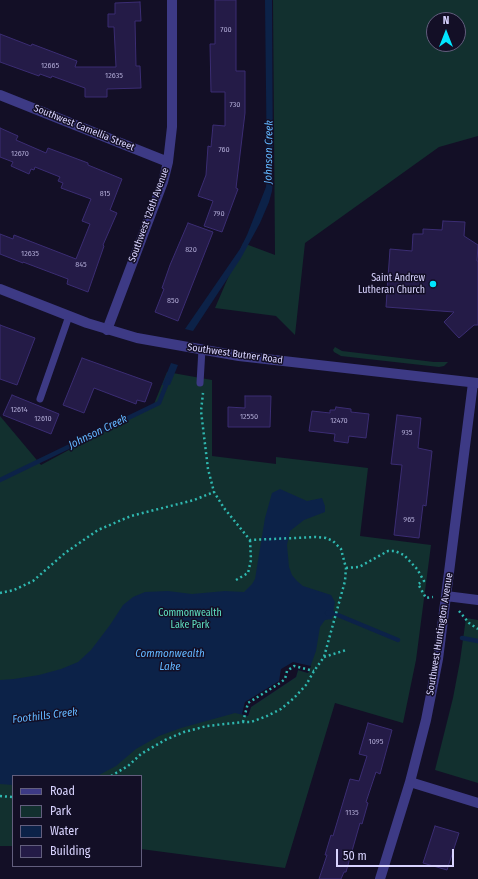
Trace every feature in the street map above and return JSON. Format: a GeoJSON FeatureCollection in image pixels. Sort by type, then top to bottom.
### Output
{"type":"FeatureCollection","features":[{"type":"Feature","properties":{"kind":"street","name":"Southwest 126th Avenue"},"geometry":{"type":"LineString","coordinates":[[107,330],[163,182],[168,162],[172,127],[172,0]]}},
{"type":"Feature","properties":{"kind":"street","name":"Southwest Camellia Street"},"geometry":{"type":"LineString","coordinates":[[0,95],[168,162]]}},
{"type":"Feature","properties":{"kind":"street","name":"Southwest Butner Road"},"geometry":{"type":"LineString","coordinates":[[0,289],[107,330],[137,338],[239,356],[476,383]]}},
{"type":"Feature","properties":{"kind":"street","name":"Southwest Huntington Avenue"},"geometry":{"type":"LineString","coordinates":[[380,879],[410,782],[426,720],[438,659],[476,383]]}},
{"type":"Feature","properties":{"kind":"street"},"geometry":{"type":"LineString","coordinates":[[446,596],[478,600]]}},
{"type":"Feature","properties":{"kind":"street"},"geometry":{"type":"LineString","coordinates":[[410,782],[478,803]]}},
{"type":"Feature","properties":{"kind":"lane"},"geometry":{"type":"LineString","coordinates":[[40,399],[69,316]]}},
{"type":"Feature","properties":{"kind":"lane"},"geometry":{"type":"LineString","coordinates":[[200,383],[202,350]]}},
{"type":"Feature","properties":{"kind":"path"},"geometry":{"type":"LineString","coordinates":[[200,383],[204,388],[201,411],[208,469],[214,492],[224,508],[250,540],[251,560],[248,573],[236,580]]}},
{"type":"Feature","properties":{"kind":"path"},"geometry":{"type":"LineString","coordinates":[[0,593],[14,590],[33,580],[65,553],[98,530],[131,516],[194,500],[214,492]]}},
{"type":"Feature","properties":{"kind":"path"},"geometry":{"type":"LineString","coordinates":[[113,775],[128,766],[141,754],[165,740],[184,732],[207,726],[251,722],[282,709],[306,685],[324,657],[345,580],[346,568],[341,549],[333,541],[326,538],[316,537],[250,540]]}},
{"type":"Feature","properties":{"kind":"path"},"geometry":{"type":"LineString","coordinates":[[346,568],[359,567],[388,551],[395,551],[404,554],[417,569],[424,581],[418,584],[426,598],[446,596],[469,622],[478,629]]}},
{"type":"Feature","properties":{"kind":"path"},"geometry":{"type":"LineString","coordinates":[[324,657],[346,650]]}},
{"type":"Feature","properties":{"kind":"path"},"geometry":{"type":"LineString","coordinates":[[242,722],[248,703],[285,679],[287,671],[294,666],[314,671]]}},
{"type":"Feature","properties":{"kind":"path"},"geometry":{"type":"LineString","coordinates":[[0,796],[12,797]]}},
{"type":"Feature","properties":{"kind":"green space"},"geometry":{"type":"Polygon","coordinates":[[[273,0],[478,0],[478,136],[439,147],[305,243],[295,335],[276,316],[215,308],[243,243],[275,255],[273,0]]]}},
{"type":"Feature","properties":{"kind":"green space"},"geometry":{"type":"Polygon","coordinates":[[[335,347],[342,351],[434,362],[448,362],[444,366],[439,367],[341,356],[334,352],[333,350],[335,347]]]}},
{"type":"Feature","properties":{"kind":"green space","name":"Commonwealth Lake Park"},"geometry":{"type":"Polygon","coordinates":[[[167,372],[212,380],[212,456],[276,464],[276,457],[368,468],[360,536],[431,545],[416,660],[403,723],[335,703],[285,868],[142,849],[142,775],[12,775],[12,846],[0,846],[0,416],[41,465],[154,404],[167,372]]]}},
{"type":"Feature","properties":{"kind":"green space"},"geometry":{"type":"Polygon","coordinates":[[[466,618],[478,620],[478,783],[435,770],[453,698],[466,618]]]}},
{"type":"Feature","properties":{"kind":"water"},"geometry":{"type":"Polygon","coordinates":[[[265,0],[272,0],[272,191],[260,223],[241,258],[193,331],[185,329],[240,249],[266,187],[265,0]]]}},
{"type":"Feature","properties":{"kind":"water"},"geometry":{"type":"Polygon","coordinates":[[[171,363],[178,365],[170,385],[162,385],[171,363]]]}},
{"type":"Feature","properties":{"kind":"water","name":"Commonwealth Lake"},"geometry":{"type":"Polygon","coordinates":[[[280,489],[307,501],[322,498],[325,506],[325,512],[304,520],[290,531],[287,545],[289,567],[292,575],[297,581],[303,586],[331,595],[335,602],[332,619],[325,620],[320,627],[316,651],[308,673],[298,670],[296,677],[251,707],[248,716],[235,713],[181,728],[159,736],[136,749],[116,766],[99,775],[12,775],[12,785],[0,784],[0,680],[39,675],[61,669],[78,662],[91,650],[123,605],[133,597],[145,592],[168,591],[192,594],[225,591],[244,592],[255,579],[265,518],[272,493],[280,489]]]}},
{"type":"Feature","properties":{"kind":"pier"},"geometry":{"type":"Polygon","coordinates":[[[293,662],[311,666],[308,673],[298,670],[296,677],[251,707],[248,716],[242,714],[245,702],[279,681],[281,669],[293,662]]]}},
{"type":"Feature","properties":{"kind":"building"},"geometry":{"type":"Polygon","coordinates":[[[215,0],[236,0],[236,71],[245,71],[245,113],[236,188],[238,189],[222,232],[204,226],[213,201],[198,196],[206,175],[208,146],[211,147],[213,125],[225,126],[225,92],[211,92],[210,44],[215,44],[215,0]]]}},
{"type":"Feature","properties":{"kind":"building"},"geometry":{"type":"Polygon","coordinates":[[[140,2],[141,21],[135,21],[136,66],[140,66],[141,88],[107,89],[107,97],[85,97],[85,88],[52,76],[51,78],[40,74],[39,76],[0,62],[0,34],[77,61],[75,67],[116,67],[114,27],[108,27],[108,14],[115,14],[115,3],[140,2]]]}},
{"type":"Feature","properties":{"kind":"building"},"geometry":{"type":"Polygon","coordinates":[[[0,128],[18,136],[16,140],[46,153],[48,148],[88,163],[88,165],[122,179],[110,210],[117,213],[103,245],[104,246],[88,292],[67,284],[68,279],[0,254],[0,234],[13,239],[14,235],[76,259],[90,224],[82,221],[91,199],[61,188],[63,183],[58,181],[60,177],[35,167],[34,170],[31,169],[29,174],[11,166],[13,162],[0,157],[0,128]]]}},
{"type":"Feature","properties":{"kind":"building","name":"Saint Andrew Lutheran Church"},"geometry":{"type":"Polygon","coordinates":[[[443,221],[465,222],[464,236],[478,245],[478,325],[474,325],[459,338],[444,322],[454,312],[386,307],[390,249],[412,251],[413,234],[423,234],[423,229],[442,230],[443,221]]]}},
{"type":"Feature","properties":{"kind":"building"},"geometry":{"type":"Polygon","coordinates":[[[188,223],[213,232],[178,321],[155,312],[164,289],[162,288],[170,265],[188,223]]]}},
{"type":"Feature","properties":{"kind":"building"},"geometry":{"type":"Polygon","coordinates":[[[0,325],[35,338],[17,385],[0,379],[0,325]]]}},
{"type":"Feature","properties":{"kind":"building"},"geometry":{"type":"Polygon","coordinates":[[[82,358],[152,383],[145,402],[137,400],[136,404],[94,388],[84,413],[63,405],[82,358]]]}},
{"type":"Feature","properties":{"kind":"building"},"geometry":{"type":"Polygon","coordinates":[[[12,395],[59,414],[51,434],[3,415],[12,395]]]}},
{"type":"Feature","properties":{"kind":"building"},"geometry":{"type":"Polygon","coordinates":[[[245,396],[271,396],[270,427],[228,427],[228,407],[245,408],[245,396]]]}},
{"type":"Feature","properties":{"kind":"building"},"geometry":{"type":"Polygon","coordinates":[[[336,407],[351,409],[351,412],[369,414],[366,438],[349,436],[348,443],[334,441],[335,434],[309,431],[312,411],[330,413],[330,410],[335,410],[336,407]]]}},
{"type":"Feature","properties":{"kind":"building"},"geometry":{"type":"Polygon","coordinates":[[[397,415],[421,418],[418,448],[432,451],[426,506],[423,505],[419,538],[394,535],[402,465],[391,464],[397,415]]]}},
{"type":"Feature","properties":{"kind":"building"},"geometry":{"type":"Polygon","coordinates":[[[368,723],[392,730],[380,774],[376,772],[366,802],[368,803],[362,824],[360,823],[346,872],[344,872],[341,879],[319,879],[327,855],[325,855],[331,835],[333,836],[350,779],[359,781],[367,756],[359,754],[368,723]]]}},
{"type":"Feature","properties":{"kind":"building"},"geometry":{"type":"Polygon","coordinates":[[[435,826],[459,833],[447,870],[423,863],[435,826]]]}},
{"type":"Feature","properties":{"kind":"waterway","name":"Johnson Creek"},"geometry":{"type":"LineString","coordinates":[[0,480],[159,403],[168,380]]}},
{"type":"Feature","properties":{"kind":"waterway","name":"Foothills Creek"},"geometry":{"type":"LineString","coordinates":[[327,613],[333,613],[398,640]]}},
{"type":"Feature","properties":{"kind":"waterway","name":"Foothills Creek"},"geometry":{"type":"LineString","coordinates":[[462,638],[478,641]]}},
{"type":"Feature","properties":{"kind":"place","name":"Saint Andrew Lutheran Church"},"geometry":{"type":"Point","coordinates":[433,284]}}]}
